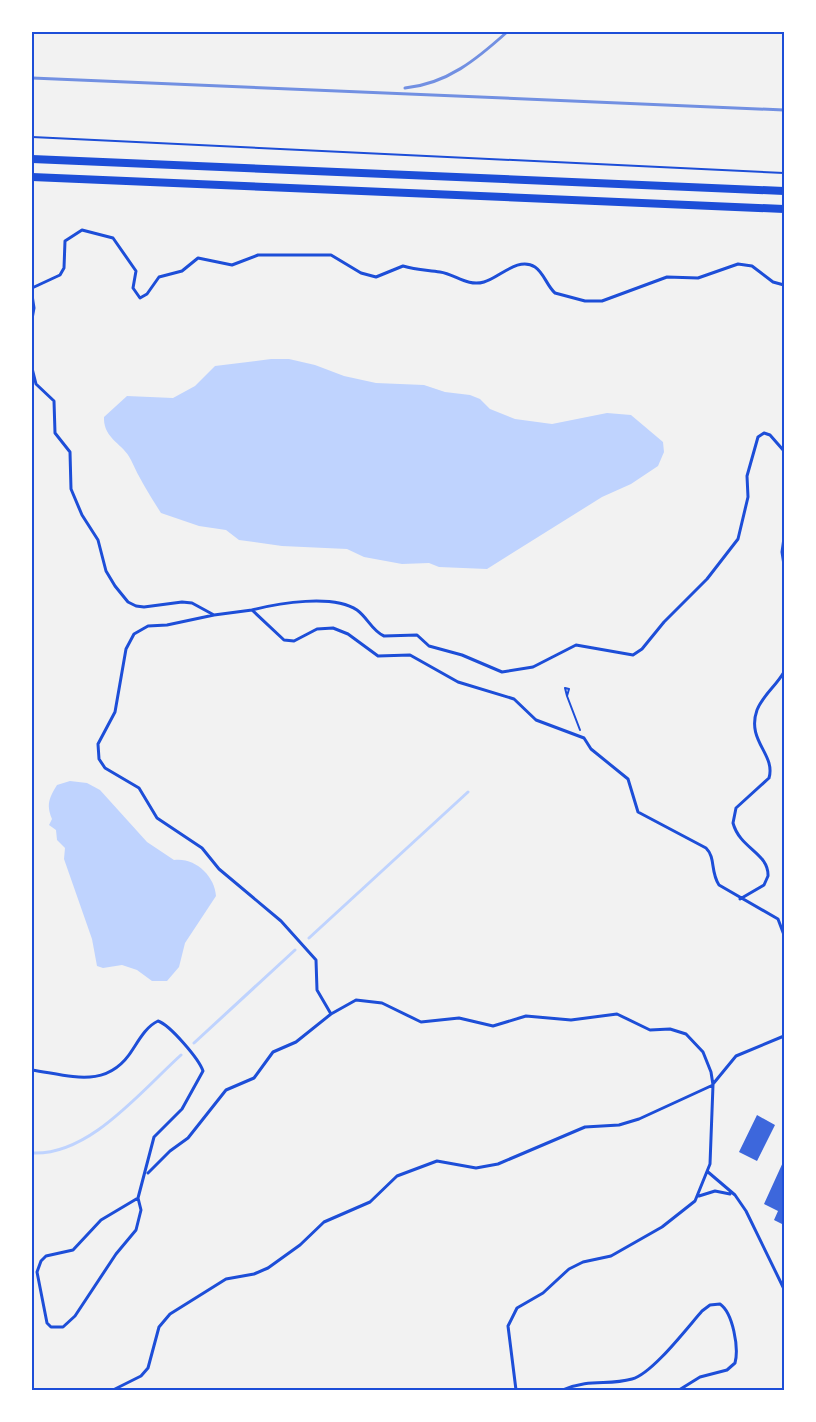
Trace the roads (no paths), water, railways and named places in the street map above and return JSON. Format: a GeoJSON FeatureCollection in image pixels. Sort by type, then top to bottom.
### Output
{"type":"FeatureCollection","features":[{"type":"Feature","properties":{"kind":"main road"},"geometry":{"type":"LineString","coordinates":[[32,159],[784,191]]}},
{"type":"Feature","properties":{"kind":"main road"},"geometry":{"type":"LineString","coordinates":[[32,177],[784,209]]}},
{"type":"Feature","properties":{"kind":"lane"},"geometry":{"type":"LineString","coordinates":[[32,288],[60,274],[64,268],[65,241],[81,230],[113,238],[136,271],[133,288],[140,298],[147,294],[159,277],[182,271],[198,258],[232,265],[258,255],[277,257],[331,255],[368,276],[382,276],[403,266],[419,271],[444,273],[476,284],[514,267],[531,266],[538,269],[555,293],[593,302],[602,302],[667,277],[698,278],[738,264],[752,266],[773,282],[784,285]]}},
{"type":"Feature","properties":{"kind":"lane"},"geometry":{"type":"LineString","coordinates":[[32,295],[34,308],[32,319]]}},
{"type":"Feature","properties":{"kind":"lane"},"geometry":{"type":"LineString","coordinates":[[32,368],[36,384],[54,401],[55,433],[70,452],[71,489],[82,515],[98,540],[106,571],[115,586],[128,602],[136,606],[144,608],[182,602],[214,615]]}},
{"type":"Feature","properties":{"kind":"lane"},"geometry":{"type":"LineString","coordinates":[[330,1014],[318,990],[316,960],[288,928],[217,867],[202,848],[157,818],[139,788],[105,768],[99,759],[98,744],[115,712],[126,649],[134,634],[147,626],[167,625],[206,616],[286,603],[325,602],[348,605],[366,618],[376,632],[384,636],[417,635],[429,646],[502,672],[533,667],[576,645],[633,655],[642,649],[664,622],[707,579],[738,539],[748,497],[747,476],[758,437],[764,433],[770,435],[784,451]]}},
{"type":"Feature","properties":{"kind":"lane"},"geometry":{"type":"LineString","coordinates":[[784,537],[784,565]]}},
{"type":"Feature","properties":{"kind":"lane"},"geometry":{"type":"LineString","coordinates":[[252,610],[284,640],[294,641],[317,629],[333,628],[348,634],[378,656],[410,655],[458,682],[514,699],[537,720],[584,738],[591,749],[628,779],[638,812],[706,848],[712,858],[713,875],[719,885],[778,919],[784,935]]}},
{"type":"Feature","properties":{"kind":"lane"},"geometry":{"type":"LineString","coordinates":[[206,616],[209,612]]}},
{"type":"Feature","properties":{"kind":"lane"},"geometry":{"type":"LineString","coordinates":[[740,899],[764,885],[768,876],[763,859],[744,844],[732,823],[736,808],[769,778],[770,765],[755,737],[754,720],[761,701],[784,672]]}},
{"type":"Feature","properties":{"kind":"lane"},"geometry":{"type":"LineString","coordinates":[[146,1174],[170,1150],[188,1138],[226,1090],[254,1078],[273,1053],[296,1042],[330,1014],[356,1000],[370,1000],[382,1003],[421,1022],[459,1018],[493,1026],[526,1016],[571,1020],[617,1014],[650,1030],[670,1029],[686,1034],[703,1052],[711,1072],[713,1085],[711,1154],[708,1172],[695,1202]]}},
{"type":"Feature","properties":{"kind":"lane"},"geometry":{"type":"LineString","coordinates":[[32,1070],[80,1078],[112,1072],[126,1060],[148,1028],[158,1021],[163,1023],[201,1064],[203,1075],[176,1117],[154,1137],[138,1198],[141,1210],[136,1230],[126,1240],[75,1316],[63,1327],[51,1327],[47,1323],[37,1272],[41,1261],[46,1256],[73,1250],[101,1220],[138,1198]]}},
{"type":"Feature","properties":{"kind":"lane"},"geometry":{"type":"LineString","coordinates":[[113,1390],[141,1376],[148,1368],[159,1327],[170,1314],[226,1279],[254,1274],[268,1268],[300,1245],[324,1222],[370,1202],[397,1176],[437,1161],[476,1168],[498,1164],[585,1127],[619,1125],[639,1119],[713,1085],[736,1056],[784,1036]]}},
{"type":"Feature","properties":{"kind":"lane"},"geometry":{"type":"LineString","coordinates":[[708,1172],[735,1195],[777,1269],[784,1289]]}},
{"type":"Feature","properties":{"kind":"lane"},"geometry":{"type":"LineString","coordinates":[[516,1390],[508,1326],[518,1308],[543,1293],[569,1269],[611,1256],[662,1227],[706,1192],[724,1192],[735,1195]]}},
{"type":"Feature","properties":{"kind":"lane"},"geometry":{"type":"LineString","coordinates":[[562,1390],[585,1382],[625,1380],[642,1375],[702,1311],[710,1305],[720,1304],[729,1313],[736,1351],[735,1363],[727,1370],[700,1377],[679,1390]]}},
{"type":"Feature","properties":{"kind":"water"},"geometry":{"type":"Polygon","coordinates":[[[289,359],[376,383],[424,385],[445,392],[470,395],[480,399],[490,409],[515,419],[552,424],[607,413],[631,415],[663,442],[664,452],[658,466],[631,484],[602,497],[487,569],[439,567],[429,563],[402,564],[364,557],[347,549],[282,546],[239,540],[226,530],[199,526],[161,513],[128,454],[107,431],[104,417],[127,396],[173,398],[195,386],[215,366],[289,359]]]}},
{"type":"Feature","properties":{"kind":"water"},"geometry":{"type":"Polygon","coordinates":[[[70,781],[87,783],[100,790],[147,842],[174,860],[196,865],[208,875],[212,882],[216,896],[185,943],[179,967],[167,981],[152,981],[137,970],[122,965],[103,968],[97,966],[92,939],[64,859],[65,848],[57,840],[56,830],[49,825],[52,819],[49,802],[52,794],[57,785],[70,781]]]}},
{"type":"Feature","properties":{"kind":"waterway"},"geometry":{"type":"LineString","coordinates":[[309,938],[468,792]]}},
{"type":"Feature","properties":{"kind":"waterway"},"geometry":{"type":"LineString","coordinates":[[194,1043],[295,950]]}},
{"type":"Feature","properties":{"kind":"waterway"},"geometry":{"type":"LineString","coordinates":[[32,1153],[53,1151],[74,1144],[93,1133],[131,1103],[181,1055]]}},
{"type":"Feature","properties":{"kind":"railway"},"geometry":{"type":"LineString","coordinates":[[405,88],[420,86],[448,76],[473,61],[507,32]]}},
{"type":"Feature","properties":{"kind":"railway"},"geometry":{"type":"LineString","coordinates":[[32,78],[784,110]]}}]}
